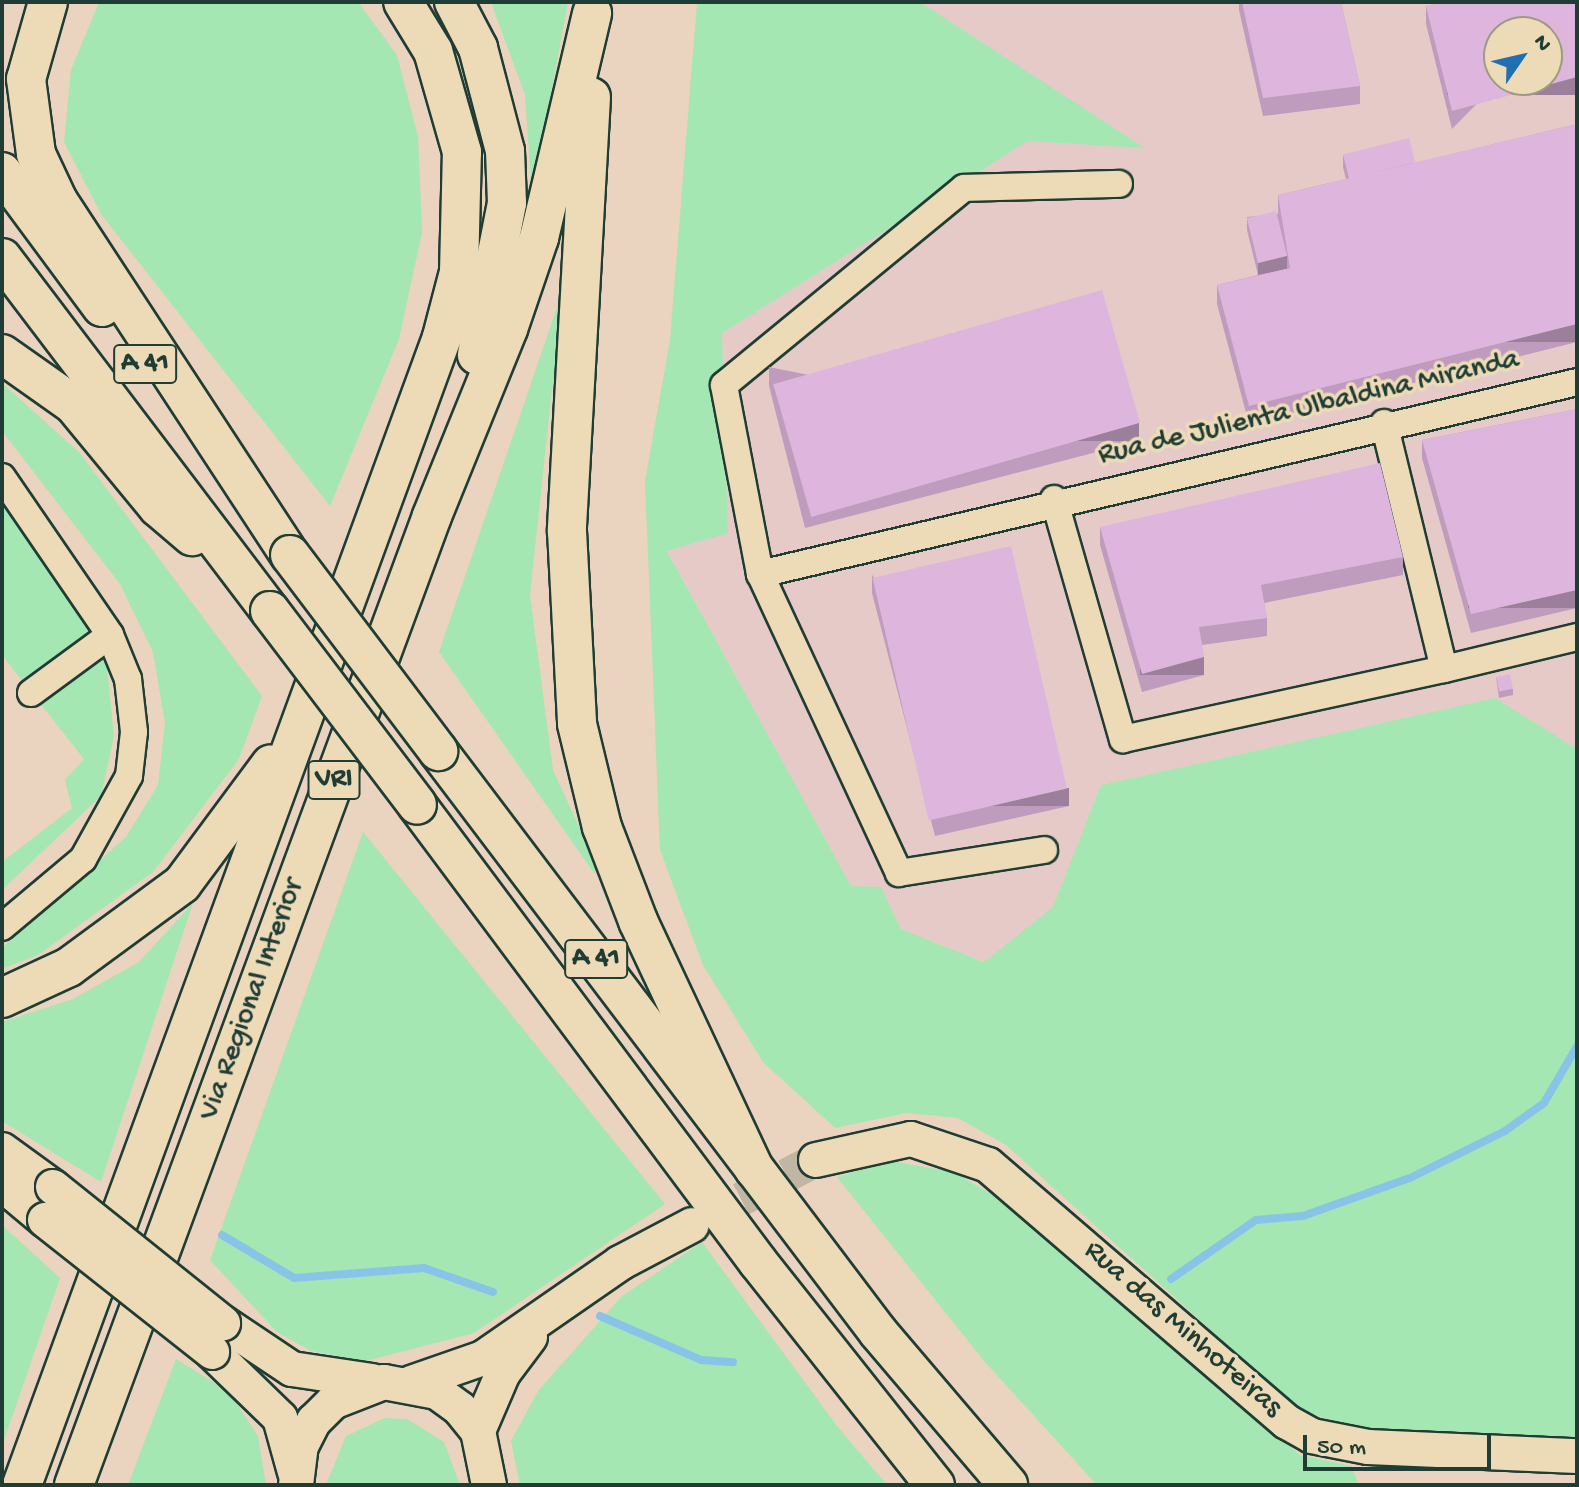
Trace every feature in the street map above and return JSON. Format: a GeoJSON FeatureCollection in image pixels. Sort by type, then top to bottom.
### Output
{"type":"FeatureCollection","features":[{"type":"Feature","properties":{"kind":"highway"},"geometry":{"type":"LineString","coordinates":[[48,2],[26,79],[36,154],[58,201],[290,555]]}},
{"type":"Feature","properties":{"kind":"highway"},"geometry":{"type":"LineString","coordinates":[[22,1485],[442,337],[459,272],[462,152],[433,51],[403,2]]}},
{"type":"Feature","properties":{"kind":"highway"},"geometry":{"type":"LineString","coordinates":[[432,516],[476,359],[507,203],[494,99],[454,2]]}},
{"type":"Feature","properties":{"kind":"highway"},"geometry":{"type":"LineString","coordinates":[[432,516],[539,238],[592,7]]}},
{"type":"Feature","properties":{"kind":"highway"},"geometry":{"type":"LineString","coordinates":[[592,7],[589,215],[567,531],[577,724],[602,827],[638,921],[754,1169]]}},
{"type":"Feature","properties":{"kind":"highway","name":"A 41"},"geometry":{"type":"LineString","coordinates":[[2,172],[754,1169],[1008,1485]]}},
{"type":"Feature","properties":{"kind":"highway","name":"A 41"},"geometry":{"type":"LineString","coordinates":[[2,258],[417,805],[758,1262],[935,1485]]}},
{"type":"Feature","properties":{"kind":"highway"},"geometry":{"type":"LineString","coordinates":[[2,354],[73,404],[158,507],[261,599]]}},
{"type":"Feature","properties":{"kind":"highway","name":"Via Regional Interior"},"geometry":{"type":"LineString","coordinates":[[74,1485],[432,516]]}},
{"type":"Feature","properties":{"kind":"highway"},"geometry":{"type":"LineString","coordinates":[[2,998],[69,967],[182,884],[299,722]]}},
{"type":"Feature","properties":{"kind":"main road","name":"Rua das Minhoteiras"},"geometry":{"type":"LineString","coordinates":[[816,1160],[911,1139],[988,1165],[1312,1436],[1368,1447],[1577,1456]]}},
{"type":"Feature","properties":{"kind":"main road"},"geometry":{"type":"LineString","coordinates":[[2,1150],[49,1203],[218,1338],[280,1418],[296,1479]]}},
{"type":"Feature","properties":{"kind":"main road"},"geometry":{"type":"LineString","coordinates":[[2,1184],[49,1203]]}},
{"type":"Feature","properties":{"kind":"main road"},"geometry":{"type":"LineString","coordinates":[[296,1479],[301,1446],[333,1402],[483,1358],[620,1263],[692,1225]]}},
{"type":"Feature","properties":{"kind":"main road"},"geometry":{"type":"LineString","coordinates":[[489,1485],[478,1431],[503,1373],[544,1317]]}},
{"type":"Feature","properties":{"kind":"main road"},"geometry":{"type":"LineString","coordinates":[[218,1338],[292,1369],[397,1382],[437,1392],[478,1431]]}},
{"type":"Feature","properties":{"kind":"street"},"geometry":{"type":"LineString","coordinates":[[1044,850],[899,873],[760,574],[724,385],[964,188],[1119,184]]}},
{"type":"Feature","properties":{"kind":"street","name":"Rua de Julienta Ulbaldina Miranda"},"geometry":{"type":"LineString","coordinates":[[760,574],[1054,499],[1577,382]]}},
{"type":"Feature","properties":{"kind":"street"},"geometry":{"type":"LineString","coordinates":[[1384,423],[1444,669]]}},
{"type":"Feature","properties":{"kind":"street"},"geometry":{"type":"LineString","coordinates":[[2,477],[110,635],[128,679],[134,732],[129,776],[83,859],[2,927]]}},
{"type":"Feature","properties":{"kind":"street"},"geometry":{"type":"LineString","coordinates":[[1054,499],[1123,739],[1577,637]]}},
{"type":"Feature","properties":{"kind":"street"},"geometry":{"type":"LineString","coordinates":[[31,693],[110,635]]}},
{"type":"Feature","properties":{"kind":"shaded area"},"geometry":{"type":"Polygon","coordinates":[[[920,2],[1577,2],[1577,749],[1495,698],[1101,785],[1053,907],[985,962],[901,929],[881,887],[851,886],[667,550],[728,533],[722,333],[1028,141],[1143,147],[920,2]]]}},
{"type":"Feature","properties":{"kind":"green space"},"geometry":{"type":"Polygon","coordinates":[[[99,2],[358,2],[397,55],[418,137],[422,232],[399,339],[330,506],[101,214],[64,142],[71,70],[99,2]]]}},
{"type":"Feature","properties":{"kind":"green space"},"geometry":{"type":"Polygon","coordinates":[[[491,2],[568,2],[532,196],[525,95],[491,2]]]}},
{"type":"Feature","properties":{"kind":"green space"},"geometry":{"type":"Polygon","coordinates":[[[697,2],[920,2],[1145,148],[1028,141],[722,333],[728,533],[667,551],[851,886],[881,887],[901,929],[984,962],[1053,907],[1101,785],[1495,698],[1577,749],[1577,1437],[1350,1428],[1296,1407],[1006,1145],[958,1118],[906,1113],[835,1128],[763,1062],[703,965],[660,850],[645,481],[670,340],[697,2]]]}},
{"type":"Feature","properties":{"kind":"green space"},"geometry":{"type":"Polygon","coordinates":[[[564,287],[571,290],[552,389],[530,595],[553,770],[599,870],[594,873],[439,652],[564,287]]]}},
{"type":"Feature","properties":{"kind":"green space"},"geometry":{"type":"Polygon","coordinates":[[[2,383],[79,452],[262,696],[239,759],[153,872],[38,955],[2,969],[2,948],[126,837],[158,785],[165,723],[153,652],[120,584],[2,431],[2,383]]]}},
{"type":"Feature","properties":{"kind":"green space"},"geometry":{"type":"Polygon","coordinates":[[[2,504],[82,616],[107,668],[114,736],[101,796],[2,890],[2,862],[72,808],[65,780],[84,759],[2,655],[2,504]]]}},
{"type":"Feature","properties":{"kind":"green space"},"geometry":{"type":"Polygon","coordinates":[[[363,832],[665,1204],[474,1333],[366,1361],[311,1351],[277,1332],[210,1260],[363,832]]]}},
{"type":"Feature","properties":{"kind":"green space"},"geometry":{"type":"Polygon","coordinates":[[[193,903],[101,1182],[2,1121],[2,1022],[73,999],[139,962],[193,903]]]}},
{"type":"Feature","properties":{"kind":"green space"},"geometry":{"type":"Polygon","coordinates":[[[891,1161],[953,1172],[1003,1201],[1300,1455],[1351,1466],[1359,1485],[1097,1485],[985,1362],[837,1177],[891,1161]]]}},
{"type":"Feature","properties":{"kind":"green space"},"geometry":{"type":"Polygon","coordinates":[[[2,1225],[60,1278],[2,1446],[2,1225]]]}},
{"type":"Feature","properties":{"kind":"green space"},"geometry":{"type":"Polygon","coordinates":[[[702,1242],[837,1426],[887,1485],[520,1485],[511,1441],[538,1391],[621,1297],[702,1242]]]}},
{"type":"Feature","properties":{"kind":"green space"},"geometry":{"type":"Polygon","coordinates":[[[176,1359],[229,1392],[258,1436],[266,1485],[128,1485],[176,1359]]]}},
{"type":"Feature","properties":{"kind":"green space"},"geometry":{"type":"Polygon","coordinates":[[[385,1418],[407,1419],[444,1442],[460,1485],[326,1485],[346,1436],[385,1418]]]}},
{"type":"Feature","properties":{"kind":"building"},"geometry":{"type":"Polygon","coordinates":[[[1242,2],[1341,2],[1360,86],[1263,98],[1242,2]]]}},
{"type":"Feature","properties":{"kind":"building"},"geometry":{"type":"Polygon","coordinates":[[[1442,2],[1577,2],[1577,77],[1563,81],[1563,16],[1483,16],[1483,96],[1507,96],[1452,111],[1426,6],[1442,2]]]}},
{"type":"Feature","properties":{"kind":"building"},"geometry":{"type":"Polygon","coordinates":[[[1577,124],[1577,324],[1249,406],[1217,285],[1290,268],[1278,195],[1577,124]]]}},
{"type":"Feature","properties":{"kind":"building"},"geometry":{"type":"Polygon","coordinates":[[[1409,138],[1415,162],[1349,179],[1343,154],[1409,138]]]}},
{"type":"Feature","properties":{"kind":"building"},"geometry":{"type":"Polygon","coordinates":[[[1276,211],[1287,256],[1258,263],[1247,218],[1276,211]]]}},
{"type":"Feature","properties":{"kind":"building"},"geometry":{"type":"Polygon","coordinates":[[[1102,290],[1140,423],[811,517],[773,384],[1102,290]]]}},
{"type":"Feature","properties":{"kind":"building"},"geometry":{"type":"Polygon","coordinates":[[[1577,409],[1577,590],[1471,614],[1422,440],[1577,409]]]}},
{"type":"Feature","properties":{"kind":"building"},"geometry":{"type":"Polygon","coordinates":[[[1380,463],[1403,557],[1261,585],[1267,618],[1199,627],[1204,657],[1142,674],[1100,527],[1380,463]]]}},
{"type":"Feature","properties":{"kind":"building"},"geometry":{"type":"Polygon","coordinates":[[[1011,546],[1067,789],[929,821],[873,578],[1011,546]]]}},
{"type":"Feature","properties":{"kind":"building"},"geometry":{"type":"Polygon","coordinates":[[[1510,674],[1513,689],[1499,691],[1496,677],[1510,674]]]}},
{"type":"Feature","properties":{"kind":"waterway"},"geometry":{"type":"LineString","coordinates":[[1171,1279],[1256,1220],[1303,1216],[1410,1178],[1505,1131],[1544,1103],[1577,1046]]}},
{"type":"Feature","properties":{"kind":"waterway"},"geometry":{"type":"LineString","coordinates":[[222,1235],[294,1278],[424,1268],[493,1292]]}},
{"type":"Feature","properties":{"kind":"waterway"},"geometry":{"type":"LineString","coordinates":[[600,1316],[701,1360],[733,1362]]}},
{"type":"Feature","properties":{"kind":"tunnel"},"geometry":{"type":"LineString","coordinates":[[696,1223],[816,1160]]}}]}
